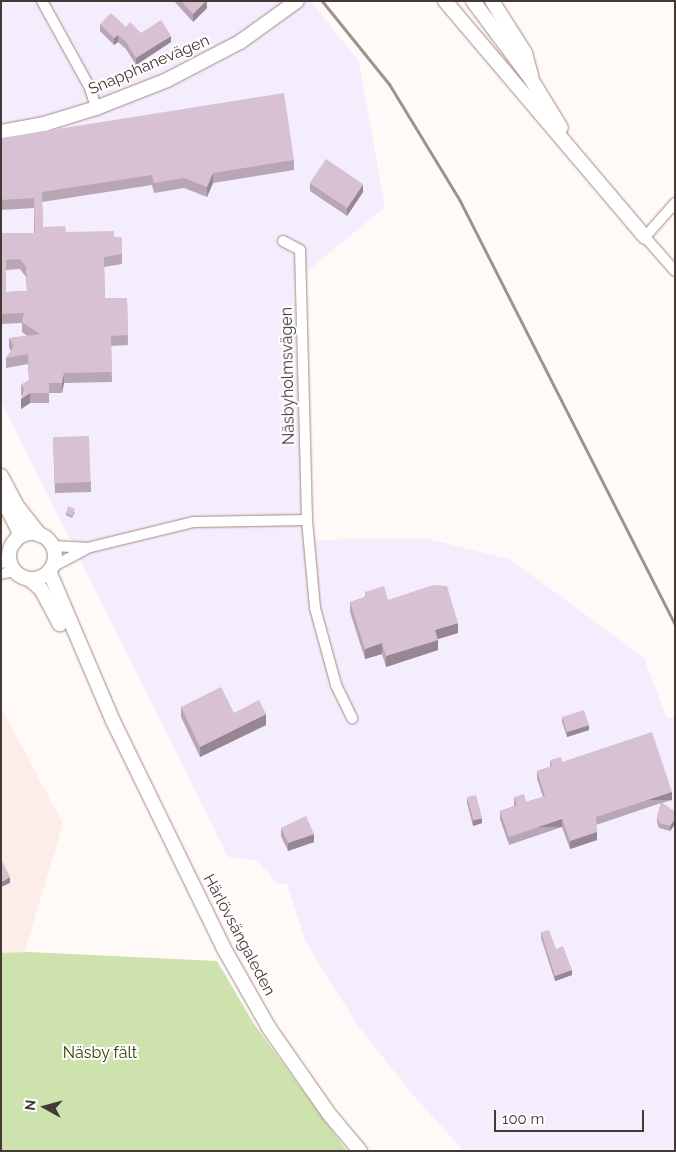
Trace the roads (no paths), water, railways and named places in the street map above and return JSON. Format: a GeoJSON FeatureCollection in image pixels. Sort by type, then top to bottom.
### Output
{"type":"FeatureCollection","features":[{"type":"Feature","properties":{"kind":"main road","name":"Snapphanevägen"},"geometry":{"type":"LineString","coordinates":[[1,132],[44,124],[96,108],[167,80],[216,57],[297,1]]}},
{"type":"Feature","properties":{"kind":"main road"},"geometry":{"type":"LineString","coordinates":[[445,1],[645,237]]}},
{"type":"Feature","properties":{"kind":"main road"},"geometry":{"type":"LineString","coordinates":[[473,1],[499,39],[531,80],[577,156]]}},
{"type":"Feature","properties":{"kind":"main road"},"geometry":{"type":"LineString","coordinates":[[492,1],[525,54],[531,80]]}},
{"type":"Feature","properties":{"kind":"main road"},"geometry":{"type":"LineString","coordinates":[[499,39],[517,87]]}},
{"type":"Feature","properties":{"kind":"main road"},"geometry":{"type":"LineString","coordinates":[[1,476],[17,506],[40,535],[52,546],[51,569],[30,579],[8,573],[12,546],[19,535],[18,529],[1,497]]}},
{"type":"Feature","properties":{"kind":"main road"},"geometry":{"type":"LineString","coordinates":[[12,546],[25,534],[40,535]]}},
{"type":"Feature","properties":{"kind":"main road","name":"Härlövsängaleden"},"geometry":{"type":"LineString","coordinates":[[51,569],[113,721],[228,955],[269,1028],[329,1114],[360,1151]]}},
{"type":"Feature","properties":{"kind":"main road","name":"Härlövsängaleden"},"geometry":{"type":"LineString","coordinates":[[30,579],[41,589],[96,696],[113,721]]}},
{"type":"Feature","properties":{"kind":"street"},"geometry":{"type":"LineString","coordinates":[[42,1],[90,88],[96,108]]}},
{"type":"Feature","properties":{"kind":"street"},"geometry":{"type":"LineString","coordinates":[[675,203],[645,237],[675,271]]}},
{"type":"Feature","properties":{"kind":"street","name":"Näsbyholmsvägen"},"geometry":{"type":"LineString","coordinates":[[283,241],[300,250],[307,520],[315,608],[336,685],[352,718]]}},
{"type":"Feature","properties":{"kind":"street"},"geometry":{"type":"LineString","coordinates":[[51,569],[87,548],[194,522],[307,520]]}},
{"type":"Feature","properties":{"kind":"street"},"geometry":{"type":"LineString","coordinates":[[1,563],[6,561],[12,546]]}},
{"type":"Feature","properties":{"kind":"street"},"geometry":{"type":"LineString","coordinates":[[52,546],[87,548]]}},
{"type":"Feature","properties":{"kind":"railway"},"geometry":{"type":"LineString","coordinates":[[322,1],[389,84],[460,201],[675,624]]}},
{"type":"Feature","properties":{"kind":"park label","name":"Näsby fält"},"geometry":{"type":"Point","coordinates":[100,1053]}}]}
